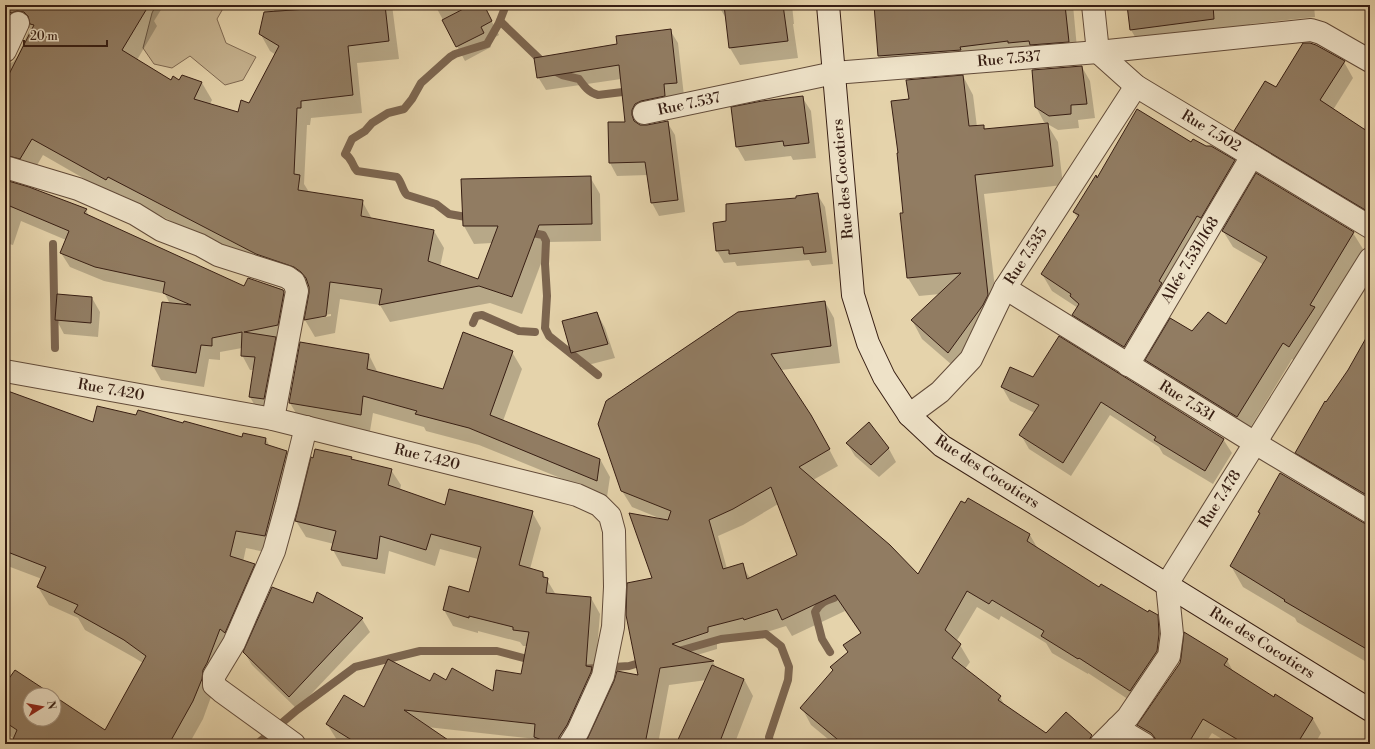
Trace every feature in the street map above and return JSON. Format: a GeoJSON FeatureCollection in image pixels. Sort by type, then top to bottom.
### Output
{"type":"FeatureCollection","features":[{"type":"Feature","properties":{"kind":"street","name":"Rue des Cocotiers"},"geometry":{"type":"LineString","coordinates":[[828,5],[853,295],[868,343],[884,377],[909,415],[942,446],[1370,710]]}},
{"type":"Feature","properties":{"kind":"street"},"geometry":{"type":"LineString","coordinates":[[1093,5],[1098,52]]}},
{"type":"Feature","properties":{"kind":"street"},"geometry":{"type":"LineString","coordinates":[[5,51],[18,23]]}},
{"type":"Feature","properties":{"kind":"street","name":"Rue 7.537"},"geometry":{"type":"LineString","coordinates":[[644,113],[834,73],[1098,52],[1311,30],[1321,34],[1370,62]]}},
{"type":"Feature","properties":{"kind":"street","name":"Rue 7.502"},"geometry":{"type":"LineString","coordinates":[[1098,52],[1136,86],[1370,227]]}},
{"type":"Feature","properties":{"kind":"street","name":"Rue 7.535"},"geometry":{"type":"LineString","coordinates":[[909,415],[940,392],[971,359],[1005,288],[1136,86]]}},
{"type":"Feature","properties":{"kind":"street","name":"Allée 7.531/168"},"geometry":{"type":"LineString","coordinates":[[1128,365],[1252,156]]}},
{"type":"Feature","properties":{"kind":"street"},"geometry":{"type":"LineString","coordinates":[[5,167],[78,189],[135,214],[161,230],[200,245],[218,255],[287,277],[294,282],[297,291],[273,419]]}},
{"type":"Feature","properties":{"kind":"street","name":"Rue 7.478"},"geometry":{"type":"LineString","coordinates":[[1167,584],[1370,259]]}},
{"type":"Feature","properties":{"kind":"street","name":"Rue 7.531"},"geometry":{"type":"LineString","coordinates":[[1005,288],[1254,444],[1370,512]]}},
{"type":"Feature","properties":{"kind":"street","name":"Rue 7.420"},"geometry":{"type":"LineString","coordinates":[[5,371],[273,419],[577,495],[599,505],[610,516],[614,531],[615,586],[613,627],[605,667],[578,731],[570,744]]}},
{"type":"Feature","properties":{"kind":"street"},"geometry":{"type":"LineString","coordinates":[[294,744],[214,685],[214,676],[234,643],[274,551],[306,427]]}},
{"type":"Feature","properties":{"kind":"street"},"geometry":{"type":"LineString","coordinates":[[1101,744],[1128,717],[1169,656],[1172,634],[1167,584]]}},
{"type":"Feature","properties":{"kind":"street"},"geometry":{"type":"LineString","coordinates":[[1117,728],[1144,744]]}},
{"type":"Feature","properties":{"kind":"shaded area"},"geometry":{"type":"Polygon","coordinates":[[[156,5],[225,5],[217,19],[226,43],[256,57],[243,80],[225,85],[190,56],[172,68],[154,64],[143,48],[152,13],[156,5]]]}},
{"type":"Feature","properties":{"kind":"building"},"geometry":{"type":"Polygon","coordinates":[[[5,5],[149,5],[122,50],[171,80],[173,76],[179,80],[182,75],[202,82],[194,99],[238,112],[241,100],[249,103],[279,46],[259,34],[264,12],[336,7],[336,5],[385,5],[389,41],[348,46],[353,95],[301,101],[301,108],[297,108],[294,174],[300,175],[298,190],[363,200],[361,216],[434,230],[428,261],[478,279],[498,226],[463,226],[461,179],[591,176],[592,224],[539,225],[512,297],[479,286],[379,305],[382,289],[330,282],[326,316],[304,320],[309,287],[306,278],[294,267],[256,254],[108,177],[106,180],[32,139],[20,159],[5,155],[5,82],[34,25],[30,24],[28,16],[24,12],[17,11],[11,13],[5,9],[5,5]]]}},
{"type":"Feature","properties":{"kind":"building"},"geometry":{"type":"Polygon","coordinates":[[[471,5],[484,5],[492,21],[481,27],[484,33],[456,47],[442,20],[471,5]]]}},
{"type":"Feature","properties":{"kind":"building"},"geometry":{"type":"Polygon","coordinates":[[[724,5],[783,5],[788,41],[729,48],[724,5]]]}},
{"type":"Feature","properties":{"kind":"building"},"geometry":{"type":"Polygon","coordinates":[[[874,5],[1065,5],[1069,42],[1030,45],[1029,41],[1008,43],[1008,41],[960,47],[961,50],[878,56],[874,5]]]}},
{"type":"Feature","properties":{"kind":"building"},"geometry":{"type":"Polygon","coordinates":[[[1127,5],[1213,5],[1214,19],[1130,30],[1127,5]]]}},
{"type":"Feature","properties":{"kind":"building"},"geometry":{"type":"Polygon","coordinates":[[[671,29],[677,83],[664,84],[665,96],[641,101],[635,104],[632,110],[634,121],[640,125],[668,121],[678,200],[651,203],[645,162],[609,163],[608,122],[625,122],[619,65],[537,78],[534,58],[617,44],[616,36],[671,29]]]}},
{"type":"Feature","properties":{"kind":"building"},"geometry":{"type":"Polygon","coordinates":[[[1303,43],[1316,45],[1345,61],[1320,100],[1370,133],[1370,206],[1367,211],[1234,131],[1265,81],[1276,87],[1303,43]]]}},
{"type":"Feature","properties":{"kind":"building"},"geometry":{"type":"Polygon","coordinates":[[[1082,66],[1087,104],[1071,105],[1071,114],[1049,116],[1035,107],[1032,70],[1082,66]]]}},
{"type":"Feature","properties":{"kind":"building"},"geometry":{"type":"Polygon","coordinates":[[[963,75],[969,126],[984,125],[984,129],[1048,123],[1053,166],[975,175],[988,295],[983,305],[948,353],[911,320],[961,273],[907,278],[900,213],[903,213],[898,153],[891,101],[909,99],[906,80],[963,75]]]}},
{"type":"Feature","properties":{"kind":"building"},"geometry":{"type":"Polygon","coordinates":[[[803,96],[809,143],[784,146],[783,141],[736,147],[731,107],[762,101],[803,96]]]}},
{"type":"Feature","properties":{"kind":"building"},"geometry":{"type":"Polygon","coordinates":[[[1137,109],[1191,142],[1193,139],[1206,146],[1211,146],[1235,160],[1201,218],[1197,216],[1159,281],[1162,283],[1124,347],[1072,315],[1079,304],[1070,296],[1071,294],[1041,274],[1079,215],[1073,212],[1096,175],[1097,178],[1137,109]]]}},
{"type":"Feature","properties":{"kind":"building"},"geometry":{"type":"Polygon","coordinates":[[[1256,173],[1354,232],[1310,305],[1315,307],[1289,347],[1283,343],[1237,417],[1145,360],[1170,318],[1192,331],[1208,312],[1226,324],[1267,257],[1222,231],[1256,173]]]}},
{"type":"Feature","properties":{"kind":"building"},"geometry":{"type":"Polygon","coordinates":[[[5,180],[29,187],[87,209],[84,213],[244,286],[248,278],[283,290],[284,292],[278,325],[244,332],[276,337],[264,399],[249,397],[255,357],[241,356],[242,332],[212,338],[212,346],[201,345],[196,373],[152,366],[162,302],[191,305],[163,293],[165,282],[95,267],[60,253],[69,231],[5,204],[5,180]]]}},
{"type":"Feature","properties":{"kind":"building"},"geometry":{"type":"Polygon","coordinates":[[[818,193],[826,252],[804,254],[803,247],[729,254],[729,250],[716,251],[713,223],[726,221],[726,204],[796,198],[796,196],[818,193]]]}},
{"type":"Feature","properties":{"kind":"building"},"geometry":{"type":"Polygon","coordinates":[[[57,294],[92,297],[91,323],[55,320],[57,294]]]}},
{"type":"Feature","properties":{"kind":"building"},"geometry":{"type":"Polygon","coordinates":[[[825,301],[831,346],[771,354],[811,415],[830,449],[799,467],[890,545],[918,574],[961,501],[965,503],[968,498],[1030,534],[1027,541],[1099,587],[1101,584],[1148,612],[1149,610],[1158,615],[1159,634],[1157,651],[1130,691],[1079,658],[1078,659],[1041,636],[1044,631],[992,600],[989,604],[967,591],[945,630],[961,644],[952,658],[1001,696],[998,700],[1046,733],[1066,712],[1092,735],[1089,740],[1089,744],[843,744],[800,708],[833,670],[830,667],[848,652],[843,645],[861,633],[835,595],[782,620],[777,609],[744,620],[743,618],[708,627],[708,632],[672,644],[714,661],[660,668],[645,744],[585,744],[614,681],[617,671],[638,675],[626,615],[627,583],[652,578],[629,513],[668,520],[671,511],[621,491],[598,424],[606,401],[738,312],[825,301]],[[771,487],[733,509],[709,520],[723,569],[743,563],[747,579],[797,555],[771,487]]]}},
{"type":"Feature","properties":{"kind":"building"},"geometry":{"type":"Polygon","coordinates":[[[597,312],[608,344],[571,353],[562,321],[597,312]]]}},
{"type":"Feature","properties":{"kind":"building"},"geometry":{"type":"Polygon","coordinates":[[[1370,331],[1370,497],[1295,453],[1325,401],[1326,402],[1348,370],[1370,331]]]}},
{"type":"Feature","properties":{"kind":"building"},"geometry":{"type":"Polygon","coordinates":[[[463,332],[513,351],[490,415],[600,459],[597,481],[469,428],[415,414],[417,411],[363,396],[361,415],[289,403],[300,342],[369,354],[367,369],[443,389],[463,332]]]}},
{"type":"Feature","properties":{"kind":"building"},"geometry":{"type":"Polygon","coordinates":[[[1059,336],[1224,439],[1205,471],[1154,440],[1156,437],[1101,402],[1063,463],[1019,435],[1039,405],[1001,387],[1010,367],[1033,377],[1059,336]]]}},
{"type":"Feature","properties":{"kind":"building"},"geometry":{"type":"Polygon","coordinates":[[[5,390],[93,422],[97,406],[136,415],[138,410],[183,423],[184,421],[242,437],[243,433],[266,438],[265,444],[287,451],[265,536],[236,531],[230,556],[255,564],[225,633],[220,629],[203,670],[202,679],[193,701],[169,744],[11,744],[17,730],[5,722],[5,684],[15,670],[41,687],[22,687],[22,727],[62,727],[62,701],[105,730],[146,656],[124,640],[74,612],[78,605],[37,587],[46,567],[5,551],[5,390]]]}},
{"type":"Feature","properties":{"kind":"building"},"geometry":{"type":"Polygon","coordinates":[[[869,422],[889,448],[871,465],[846,443],[869,422]]]}},
{"type":"Feature","properties":{"kind":"building"},"geometry":{"type":"Polygon","coordinates":[[[315,449],[352,457],[351,459],[392,469],[388,485],[445,505],[449,489],[533,511],[519,565],[543,572],[543,577],[548,578],[546,593],[591,597],[586,666],[592,667],[591,672],[567,725],[559,737],[558,744],[552,744],[534,737],[535,724],[404,710],[454,744],[358,744],[326,724],[344,695],[364,707],[388,659],[430,681],[434,673],[446,680],[452,668],[493,691],[496,670],[521,674],[529,632],[513,630],[513,627],[469,616],[469,618],[443,610],[449,586],[469,592],[481,547],[431,534],[426,550],[380,536],[377,559],[331,550],[336,531],[295,521],[311,457],[313,458],[315,449]]]}},
{"type":"Feature","properties":{"kind":"building"},"geometry":{"type":"Polygon","coordinates":[[[1280,473],[1364,523],[1370,524],[1370,651],[1284,601],[1285,600],[1230,566],[1260,513],[1258,512],[1280,473]]]}},
{"type":"Feature","properties":{"kind":"building"},"geometry":{"type":"Polygon","coordinates":[[[272,587],[313,603],[317,592],[363,618],[289,697],[243,652],[272,587]]]}},
{"type":"Feature","properties":{"kind":"building"},"geometry":{"type":"Polygon","coordinates":[[[1184,632],[1228,659],[1224,665],[1274,697],[1275,694],[1313,718],[1297,744],[1245,744],[1203,719],[1188,744],[1156,744],[1155,738],[1151,733],[1137,725],[1180,663],[1184,632]]]}},
{"type":"Feature","properties":{"kind":"building"},"geometry":{"type":"Polygon","coordinates":[[[712,665],[744,679],[719,744],[676,744],[712,665]]]}},
{"type":"Feature","properties":{"kind":"waterway"},"geometry":{"type":"LineString","coordinates":[[473,216],[466,217],[449,214],[436,204],[407,195],[397,177],[357,171],[345,154],[352,139],[365,131],[372,123],[388,113],[404,109],[412,99],[421,83],[450,57],[487,44],[499,23],[506,5]]}},
{"type":"Feature","properties":{"kind":"waterway"},"geometry":{"type":"LineString","coordinates":[[500,21],[550,69],[562,75],[579,79],[592,93],[598,95],[631,91]]}},
{"type":"Feature","properties":{"kind":"waterway"},"geometry":{"type":"LineString","coordinates":[[527,232],[543,235],[546,241],[545,264],[547,296],[545,328],[549,336],[598,375]]}},
{"type":"Feature","properties":{"kind":"waterway"},"geometry":{"type":"LineString","coordinates":[[53,244],[55,348]]}},
{"type":"Feature","properties":{"kind":"waterway"},"geometry":{"type":"LineString","coordinates":[[473,323],[476,316],[482,315],[519,331],[535,332]]}},
{"type":"Feature","properties":{"kind":"waterway"},"geometry":{"type":"LineString","coordinates":[[830,652],[822,639],[815,612],[823,603],[834,598]]}},
{"type":"Feature","properties":{"kind":"waterway"},"geometry":{"type":"LineString","coordinates":[[675,652],[721,639],[766,634],[781,646],[789,667],[788,680],[769,737],[770,744]]}},
{"type":"Feature","properties":{"kind":"waterway"},"geometry":{"type":"LineString","coordinates":[[257,744],[297,710],[355,667],[420,651],[497,651],[535,661]]}},
{"type":"Feature","properties":{"kind":"waterway"},"geometry":{"type":"LineString","coordinates":[[581,669],[629,666],[646,661]]}}]}
